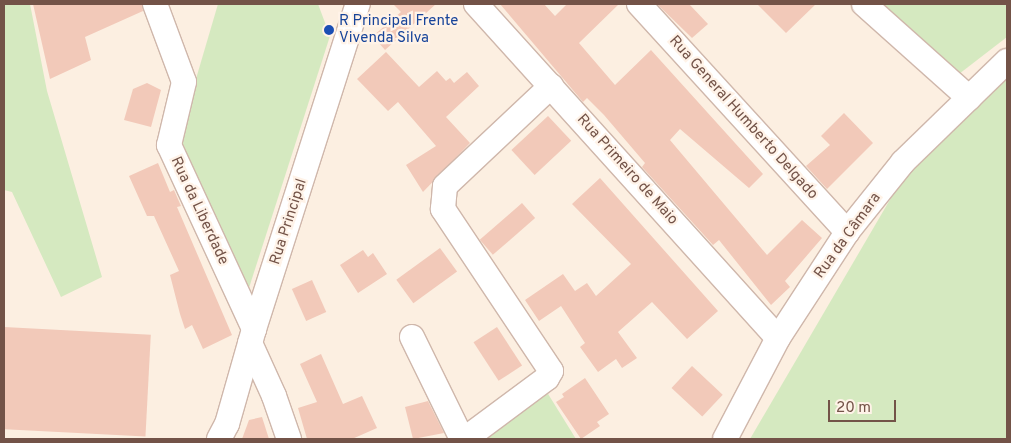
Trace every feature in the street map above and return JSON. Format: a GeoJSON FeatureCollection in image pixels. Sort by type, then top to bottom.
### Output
{"type":"FeatureCollection","features":[{"type":"Feature","properties":{"kind":"street","name":"Rua da Liberdade"},"geometry":{"type":"LineString","coordinates":[[155,4],[184,82],[169,145],[252,336],[288,439]]}},
{"type":"Feature","properties":{"kind":"street","name":"Rua Principal"},"geometry":{"type":"LineString","coordinates":[[219,439],[227,424],[252,336],[358,4]]}},
{"type":"Feature","properties":{"kind":"street","name":"Rua Primeiro de Maio"},"geometry":{"type":"LineString","coordinates":[[476,4],[778,338]]}},
{"type":"Feature","properties":{"kind":"street","name":"Rua General Humberto Delgado"},"geometry":{"type":"LineString","coordinates":[[638,4],[847,232]]}},
{"type":"Feature","properties":{"kind":"street"},"geometry":{"type":"LineString","coordinates":[[864,4],[969,98]]}},
{"type":"Feature","properties":{"kind":"street","name":"Rua da Câmara"},"geometry":{"type":"LineString","coordinates":[[725,439],[778,338],[847,232],[902,162],[1007,61]]}},
{"type":"Feature","properties":{"kind":"street"},"geometry":{"type":"LineString","coordinates":[[412,336],[463,439],[547,378],[550,371],[443,209],[445,186],[551,86]]}},
{"type":"Feature","properties":{"kind":"green space"},"geometry":{"type":"Polygon","coordinates":[[[4,4],[30,4],[47,91],[102,277],[61,297],[12,192],[4,190],[4,4]]]}},
{"type":"Feature","properties":{"kind":"green space"},"geometry":{"type":"Polygon","coordinates":[[[218,4],[318,4],[330,36],[248,291],[178,140],[218,4]]]}},
{"type":"Feature","properties":{"kind":"green space"},"geometry":{"type":"Polygon","coordinates":[[[880,4],[1007,4],[1007,37],[959,74],[880,4]]]}},
{"type":"Feature","properties":{"kind":"green space"},"geometry":{"type":"Polygon","coordinates":[[[1005,76],[1007,79],[1007,439],[750,439],[905,174],[1005,76]]]}},
{"type":"Feature","properties":{"kind":"green space"},"geometry":{"type":"Polygon","coordinates":[[[545,389],[576,439],[480,439],[545,389]]]}},
{"type":"Feature","properties":{"kind":"building"},"geometry":{"type":"Polygon","coordinates":[[[33,4],[142,4],[143,11],[85,37],[91,60],[50,79],[33,4]]]}},
{"type":"Feature","properties":{"kind":"building"},"geometry":{"type":"Polygon","coordinates":[[[393,4],[436,4],[385,50],[373,36],[401,12],[393,4]]]}},
{"type":"Feature","properties":{"kind":"building"},"geometry":{"type":"Polygon","coordinates":[[[500,4],[544,4],[555,16],[567,4],[619,4],[579,43],[615,85],[651,50],[763,174],[749,188],[680,129],[670,140],[767,255],[802,220],[822,238],[785,281],[790,287],[771,305],[719,240],[713,245],[642,167],[645,163],[604,115],[587,98],[583,102],[500,4]]]}},
{"type":"Feature","properties":{"kind":"building"},"geometry":{"type":"Polygon","coordinates":[[[657,4],[689,4],[708,24],[692,38],[657,4]]]}},
{"type":"Feature","properties":{"kind":"building"},"geometry":{"type":"Polygon","coordinates":[[[757,4],[816,4],[786,33],[757,4]]]}},
{"type":"Feature","properties":{"kind":"building"},"geometry":{"type":"Polygon","coordinates":[[[386,52],[419,87],[437,71],[446,81],[450,78],[454,83],[467,72],[479,86],[446,117],[470,143],[423,192],[406,165],[436,146],[398,102],[388,111],[357,79],[386,52]]]}},
{"type":"Feature","properties":{"kind":"building"},"geometry":{"type":"Polygon","coordinates":[[[147,83],[161,90],[151,127],[124,120],[133,89],[147,83]]]}},
{"type":"Feature","properties":{"kind":"building"},"geometry":{"type":"Polygon","coordinates":[[[844,113],[873,143],[827,189],[806,166],[830,145],[821,136],[844,113]]]}},
{"type":"Feature","properties":{"kind":"building"},"geometry":{"type":"Polygon","coordinates":[[[548,116],[571,141],[535,175],[511,150],[548,116]]]}},
{"type":"Feature","properties":{"kind":"building"},"geometry":{"type":"Polygon","coordinates":[[[158,163],[170,192],[174,190],[181,206],[177,207],[232,335],[203,349],[192,325],[185,329],[170,275],[179,271],[154,216],[147,216],[129,176],[158,163]]]}},
{"type":"Feature","properties":{"kind":"building"},"geometry":{"type":"Polygon","coordinates":[[[600,178],[718,311],[687,339],[652,302],[618,332],[637,358],[622,368],[616,359],[598,372],[580,347],[585,343],[561,306],[539,321],[525,300],[563,274],[575,291],[587,283],[596,296],[631,264],[572,204],[600,178]]]}},
{"type":"Feature","properties":{"kind":"building"},"geometry":{"type":"Polygon","coordinates":[[[522,203],[535,218],[493,255],[480,240],[522,203]]]}},
{"type":"Feature","properties":{"kind":"building"},"geometry":{"type":"Polygon","coordinates":[[[440,248],[457,271],[413,303],[396,280],[440,248]]]}},
{"type":"Feature","properties":{"kind":"building"},"geometry":{"type":"Polygon","coordinates":[[[363,250],[368,257],[373,253],[387,274],[358,293],[340,265],[363,250]]]}},
{"type":"Feature","properties":{"kind":"building"},"geometry":{"type":"Polygon","coordinates":[[[312,280],[326,312],[306,321],[292,289],[312,280]]]}},
{"type":"Feature","properties":{"kind":"building"},"geometry":{"type":"Polygon","coordinates":[[[4,327],[151,335],[145,437],[4,429],[4,327]]]}},
{"type":"Feature","properties":{"kind":"building"},"geometry":{"type":"Polygon","coordinates":[[[497,327],[522,366],[499,381],[474,342],[497,327]]]}},
{"type":"Feature","properties":{"kind":"building"},"geometry":{"type":"Polygon","coordinates":[[[321,354],[343,404],[362,396],[377,428],[352,439],[307,439],[298,408],[317,402],[300,364],[321,354]]]}},
{"type":"Feature","properties":{"kind":"building"},"geometry":{"type":"Polygon","coordinates":[[[692,366],[723,395],[702,417],[672,388],[692,366]]]}},
{"type":"Feature","properties":{"kind":"building"},"geometry":{"type":"Polygon","coordinates":[[[585,378],[609,414],[597,422],[600,426],[581,439],[556,402],[564,397],[562,394],[585,378]]]}},
{"type":"Feature","properties":{"kind":"building"},"geometry":{"type":"Polygon","coordinates":[[[428,401],[444,433],[413,439],[405,407],[428,401]]]}},
{"type":"Feature","properties":{"kind":"building"},"geometry":{"type":"Polygon","coordinates":[[[262,417],[269,439],[242,439],[249,420],[262,417]]]}},
{"type":"Feature","properties":{"kind":"place","name":"R Principal Frente Vivenda Silva"},"geometry":{"type":"Point","coordinates":[329,30]}}]}
